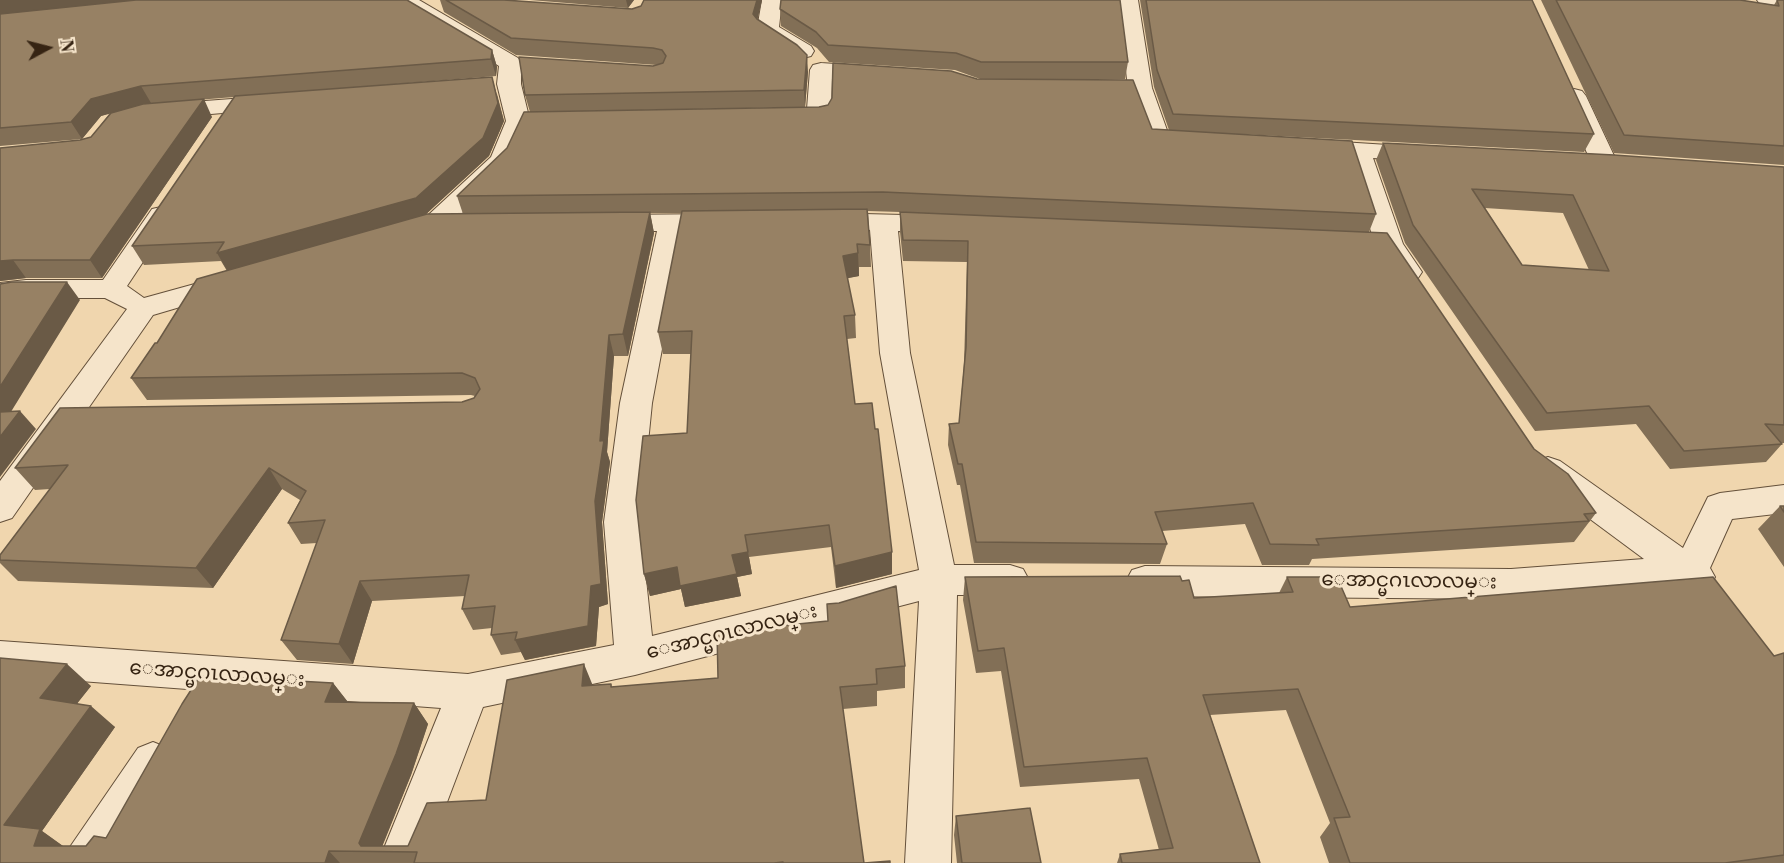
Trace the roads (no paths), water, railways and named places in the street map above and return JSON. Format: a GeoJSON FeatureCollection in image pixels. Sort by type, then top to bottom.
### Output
{"type":"FeatureCollection","features":[{"type":"Feature","properties":{"kind":"street"},"geometry":{"type":"LineString","coordinates":[[761,117],[819,116],[821,70],[808,55],[768,29],[772,0]]}},
{"type":"Feature","properties":{"kind":"street"},"geometry":{"type":"LineString","coordinates":[[1128,0],[1128,88],[1158,140],[1216,143]]}},
{"type":"Feature","properties":{"kind":"street"},"geometry":{"type":"LineString","coordinates":[[401,1],[451,4]]}},
{"type":"Feature","properties":{"kind":"street"},"geometry":{"type":"LineString","coordinates":[[401,1],[509,74],[530,120],[502,160],[434,225]]}},
{"type":"Feature","properties":{"kind":"street"},"geometry":{"type":"LineString","coordinates":[[1759,4],[1784,3]]}},
{"type":"Feature","properties":{"kind":"street"},"geometry":{"type":"LineString","coordinates":[[1759,4],[1784,8]]}},
{"type":"Feature","properties":{"kind":"street"},"geometry":{"type":"LineString","coordinates":[[821,70],[899,75]]}},
{"type":"Feature","properties":{"kind":"street"},"geometry":{"type":"LineString","coordinates":[[1567,80],[1604,162]]}},
{"type":"Feature","properties":{"kind":"street"},"geometry":{"type":"LineString","coordinates":[[141,113],[293,101]]}},
{"type":"Feature","properties":{"kind":"street"},"geometry":{"type":"LineString","coordinates":[[214,135],[234,106]]}},
{"type":"Feature","properties":{"kind":"street"},"geometry":{"type":"LineString","coordinates":[[1287,146],[1452,154]]}},
{"type":"Feature","properties":{"kind":"street"},"geometry":{"type":"LineString","coordinates":[[1358,149],[1377,243],[1422,293]]}},
{"type":"Feature","properties":{"kind":"street"},"geometry":{"type":"LineString","coordinates":[[111,290],[176,193]]}},
{"type":"Feature","properties":{"kind":"street"},"geometry":{"type":"LineString","coordinates":[[801,221],[883,221],[966,225]]}},
{"type":"Feature","properties":{"kind":"street"},"geometry":{"type":"LineString","coordinates":[[883,221],[895,353],[939,580],[928,863]]}},
{"type":"Feature","properties":{"kind":"street"},"geometry":{"type":"LineString","coordinates":[[635,658],[622,522],[636,403],[672,222]]}},
{"type":"Feature","properties":{"kind":"street"},"geometry":{"type":"LineString","coordinates":[[588,223],[754,222]]}},
{"type":"Feature","properties":{"kind":"street"},"geometry":{"type":"LineString","coordinates":[[378,241],[434,225],[469,225]]}},
{"type":"Feature","properties":{"kind":"street"},"geometry":{"type":"LineString","coordinates":[[0,508],[143,308],[255,276]]}},
{"type":"Feature","properties":{"kind":"street"},"geometry":{"type":"LineString","coordinates":[[0,292],[26,289],[111,290],[143,308]]}},
{"type":"Feature","properties":{"kind":"street"},"geometry":{"type":"LineString","coordinates":[[66,415],[102,414]]}},
{"type":"Feature","properties":{"kind":"street"},"geometry":{"type":"LineString","coordinates":[[1528,450],[1534,460],[1701,582],[1720,507],[1784,499]]}},
{"type":"Feature","properties":{"kind":"street","name":"ေအာင္မဂၤလာလမ္း"},"geometry":{"type":"LineString","coordinates":[[0,658],[468,692],[635,658],[939,580],[1046,580]]}},
{"type":"Feature","properties":{"kind":"street","name":"ေအာင္မဂၤလာလမ္း"},"geometry":{"type":"LineString","coordinates":[[1106,580],[1511,584],[1701,582]]}},
{"type":"Feature","properties":{"kind":"street"},"geometry":{"type":"LineString","coordinates":[[86,863],[211,675]]}},
{"type":"Feature","properties":{"kind":"street"},"geometry":{"type":"LineString","coordinates":[[400,863],[468,692]]}}]}
